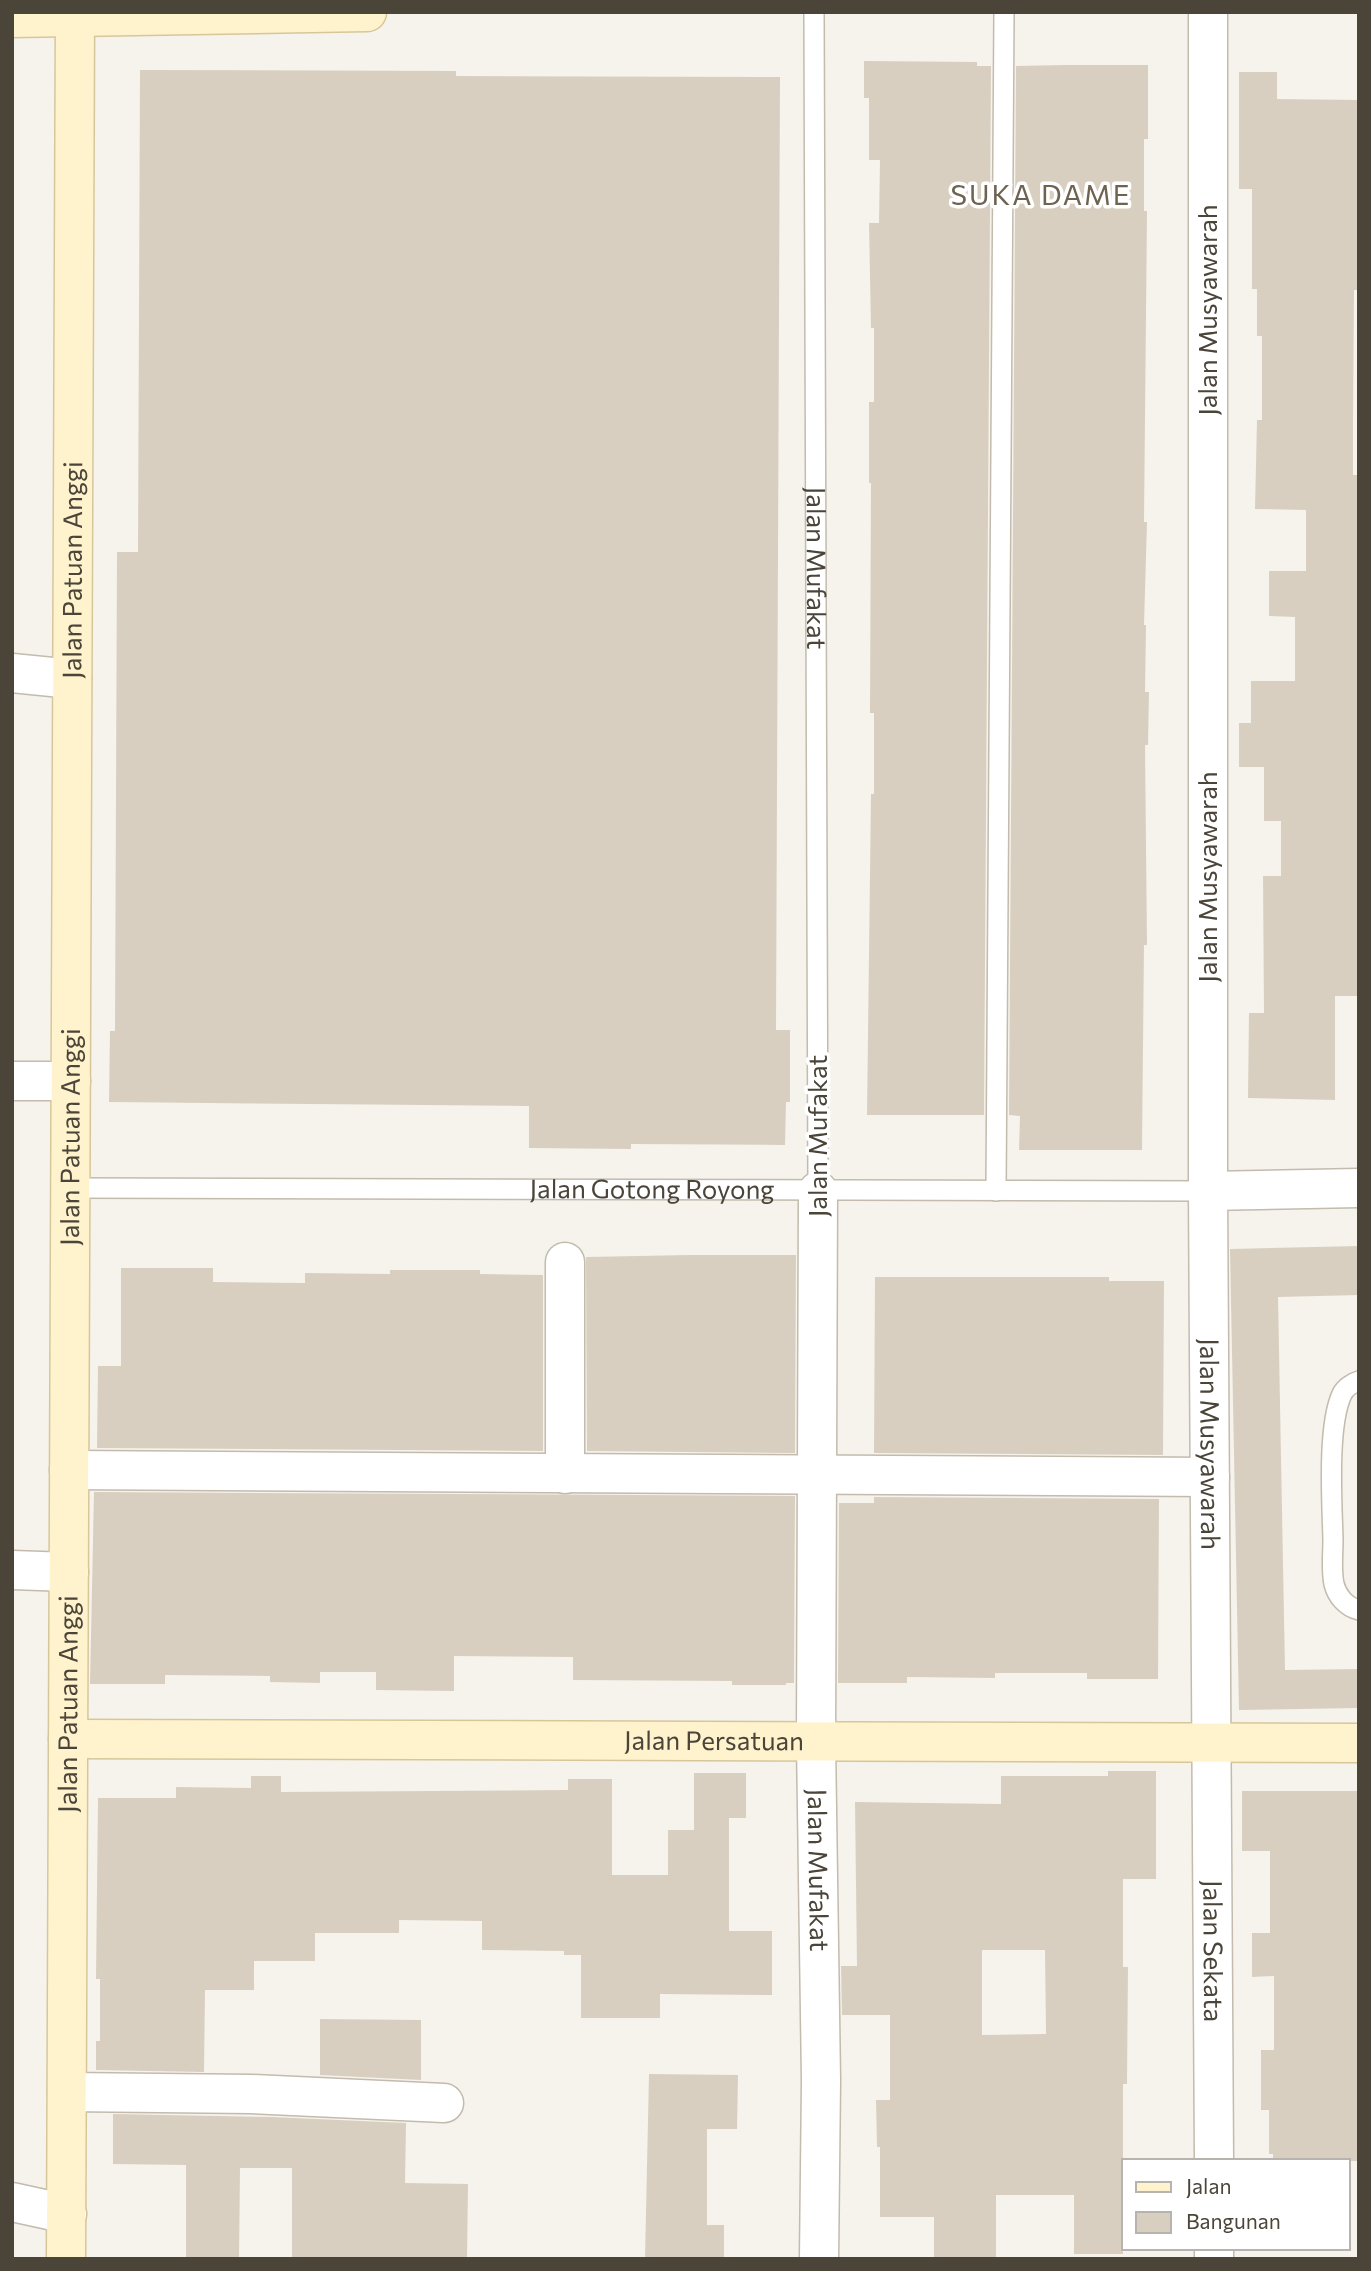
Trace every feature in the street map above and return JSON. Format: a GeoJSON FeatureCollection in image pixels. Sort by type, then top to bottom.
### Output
{"type":"FeatureCollection","features":[{"type":"Feature","properties":{"kind":"street"},"geometry":{"type":"LineString","coordinates":[[12,18],[367,12]]}},
{"type":"Feature","properties":{"kind":"street","name":"Jalan Musyawarah"},"geometry":{"type":"LineString","coordinates":[[1208,12],[1208,1191],[1212,1742]]}},
{"type":"Feature","properties":{"kind":"street","name":"Jalan Patuan Anggi"},"geometry":{"type":"LineString","coordinates":[[66,2259],[75,15]]}},
{"type":"Feature","properties":{"kind":"street"},"geometry":{"type":"LineString","coordinates":[[12,673],[72,679]]}},
{"type":"Feature","properties":{"kind":"street"},"geometry":{"type":"LineString","coordinates":[[12,1081],[71,1081]]}},
{"type":"Feature","properties":{"kind":"street","name":"Jalan Gotong Royong"},"geometry":{"type":"LineString","coordinates":[[1208,1191],[1359,1188]]}},
{"type":"Feature","properties":{"kind":"street","name":"Jalan Mufakat"},"geometry":{"type":"LineString","coordinates":[[818,1191],[816,1741],[821,2081],[819,2259]]}},
{"type":"Feature","properties":{"kind":"street"},"geometry":{"type":"LineString","coordinates":[[565,1262],[565,1474]]}},
{"type":"Feature","properties":{"kind":"street"},"geometry":{"type":"LineString","coordinates":[[69,1470],[1210,1476]]}},
{"type":"Feature","properties":{"kind":"street"},"geometry":{"type":"LineString","coordinates":[[12,1570],[69,1572]]}},
{"type":"Feature","properties":{"kind":"street","name":"Jalan Persatuan"},"geometry":{"type":"LineString","coordinates":[[68,1739],[1359,1743]]}},
{"type":"Feature","properties":{"kind":"street","name":"Jalan Sekata"},"geometry":{"type":"LineString","coordinates":[[1212,1742],[1214,2159]]}},
{"type":"Feature","properties":{"kind":"street"},"geometry":{"type":"LineString","coordinates":[[67,2092],[251,2094],[444,2103]]}},
{"type":"Feature","properties":{"kind":"street"},"geometry":{"type":"LineString","coordinates":[[12,2202],[66,2214]]}},
{"type":"Feature","properties":{"kind":"lane","name":"Jalan Mufakat"},"geometry":{"type":"LineString","coordinates":[[814,12],[818,1191]]}},
{"type":"Feature","properties":{"kind":"lane"},"geometry":{"type":"LineString","coordinates":[[996,1191],[1004,12]]}},
{"type":"Feature","properties":{"kind":"lane","name":"Jalan Gotong Royong"},"geometry":{"type":"LineString","coordinates":[[71,1188],[1208,1191]]}},
{"type":"Feature","properties":{"kind":"lane"},"geometry":{"type":"LineString","coordinates":[[1359,1381],[1343,1391],[1338,1409],[1332,1478],[1334,1584],[1342,1600],[1359,1609]]}},
{"type":"Feature","properties":{"kind":"building"},"geometry":{"type":"Polygon","coordinates":[[[864,61],[977,62],[977,66],[991,66],[984,1115],[867,1115],[871,794],[874,794],[874,713],[870,713],[869,402],[874,402],[874,328],[871,328],[869,223],[879,223],[880,160],[869,160],[869,98],[864,98],[864,61]]]}},
{"type":"Feature","properties":{"kind":"building"},"geometry":{"type":"Polygon","coordinates":[[[1148,65],[1148,139],[1144,139],[1144,211],[1147,211],[1144,522],[1147,522],[1144,625],[1145,692],[1149,692],[1148,745],[1145,745],[1147,945],[1144,945],[1142,1150],[1019,1150],[1020,1116],[1009,1115],[1016,66],[1148,65]]]}},
{"type":"Feature","properties":{"kind":"building"},"geometry":{"type":"Polygon","coordinates":[[[140,70],[456,71],[456,76],[780,77],[776,1030],[790,1030],[790,1102],[786,1102],[785,1145],[631,1144],[631,1149],[529,1148],[529,1106],[109,1102],[110,1031],[115,1031],[117,552],[138,552],[140,70]]]}},
{"type":"Feature","properties":{"kind":"building"},"geometry":{"type":"Polygon","coordinates":[[[1239,72],[1277,72],[1277,99],[1359,100],[1359,290],[1354,290],[1353,475],[1359,475],[1359,996],[1335,996],[1335,1100],[1248,1098],[1249,1013],[1264,1013],[1263,876],[1281,876],[1281,821],[1264,821],[1264,767],[1239,767],[1239,723],[1251,723],[1251,681],[1295,681],[1295,617],[1269,616],[1269,571],[1306,571],[1306,510],[1255,509],[1257,420],[1262,420],[1262,336],[1257,336],[1257,289],[1252,289],[1252,189],[1239,189],[1239,72]]]}},
{"type":"Feature","properties":{"kind":"building"},"geometry":{"type":"Polygon","coordinates":[[[1359,1246],[1359,1295],[1278,1297],[1285,1670],[1359,1669],[1359,1708],[1239,1710],[1230,1249],[1359,1246]]]}},
{"type":"Feature","properties":{"kind":"building"},"geometry":{"type":"Polygon","coordinates":[[[796,1255],[795,1453],[587,1451],[586,1257],[796,1255]]]}},
{"type":"Feature","properties":{"kind":"building"},"geometry":{"type":"Polygon","coordinates":[[[121,1268],[213,1268],[213,1282],[305,1283],[305,1273],[390,1274],[390,1270],[480,1270],[480,1274],[543,1275],[543,1451],[97,1448],[98,1366],[121,1366],[121,1268]]]}},
{"type":"Feature","properties":{"kind":"building"},"geometry":{"type":"Polygon","coordinates":[[[875,1277],[1109,1277],[1109,1281],[1164,1281],[1163,1455],[874,1453],[875,1277]]]}},
{"type":"Feature","properties":{"kind":"building"},"geometry":{"type":"Polygon","coordinates":[[[94,1492],[795,1496],[794,1683],[732,1685],[732,1681],[573,1680],[573,1657],[454,1656],[454,1691],[376,1690],[376,1672],[320,1672],[320,1683],[270,1682],[270,1676],[165,1675],[165,1684],[90,1684],[94,1492]]]}},
{"type":"Feature","properties":{"kind":"building"},"geometry":{"type":"Polygon","coordinates":[[[874,1497],[1159,1499],[1158,1679],[1087,1679],[1087,1673],[995,1673],[995,1678],[907,1677],[907,1683],[838,1683],[839,1503],[874,1503],[874,1497]]]}},
{"type":"Feature","properties":{"kind":"building"},"geometry":{"type":"Polygon","coordinates":[[[1108,1771],[1156,1771],[1156,1879],[1123,1879],[1123,1967],[1128,1967],[1127,2084],[1123,2084],[1123,2254],[1074,2254],[1074,2195],[996,2195],[996,2259],[934,2259],[934,2217],[880,2217],[880,2147],[877,2147],[876,2100],[890,2100],[890,2015],[842,2015],[841,1966],[857,1966],[855,1802],[1001,1804],[1001,1776],[1108,1776],[1108,1771]],[[982,1950],[982,2035],[1046,2034],[1045,1950],[982,1950]]]}},
{"type":"Feature","properties":{"kind":"building"},"geometry":{"type":"Polygon","coordinates":[[[694,1773],[746,1773],[746,1818],[729,1818],[729,1931],[772,1931],[772,1995],[660,1994],[660,2018],[581,2018],[581,1955],[564,1955],[564,1951],[482,1950],[482,1921],[399,1920],[399,1933],[315,1933],[315,1961],[254,1961],[254,1990],[205,1990],[204,2072],[96,2070],[96,2041],[100,2041],[100,1979],[96,1979],[98,1798],[176,1798],[176,1787],[251,1788],[251,1776],[281,1776],[281,1792],[568,1790],[568,1779],[612,1779],[612,1875],[668,1875],[668,1830],[694,1830],[694,1773]]]}},
{"type":"Feature","properties":{"kind":"building"},"geometry":{"type":"Polygon","coordinates":[[[1242,1791],[1359,1791],[1359,2161],[1273,2159],[1273,2154],[1269,2154],[1269,2110],[1261,2110],[1261,2050],[1274,2050],[1274,1976],[1252,1977],[1252,1933],[1270,1933],[1270,1851],[1242,1851],[1242,1791]]]}},
{"type":"Feature","properties":{"kind":"building"},"geometry":{"type":"Polygon","coordinates":[[[320,2019],[421,2020],[421,2080],[320,2075],[320,2019]]]}},
{"type":"Feature","properties":{"kind":"building"},"geometry":{"type":"Polygon","coordinates":[[[649,2074],[738,2075],[737,2129],[707,2129],[707,2225],[724,2225],[724,2259],[645,2259],[649,2074]]]}},
{"type":"Feature","properties":{"kind":"building"},"geometry":{"type":"Polygon","coordinates":[[[113,2114],[406,2123],[405,2183],[468,2184],[467,2259],[292,2259],[292,2168],[240,2168],[239,2259],[186,2259],[186,2165],[113,2164],[113,2114]]]}},
{"type":"Feature","properties":{"kind":"district","name":"SUKA DAME"},"geometry":{"type":"Point","coordinates":[1041,195]}}]}
